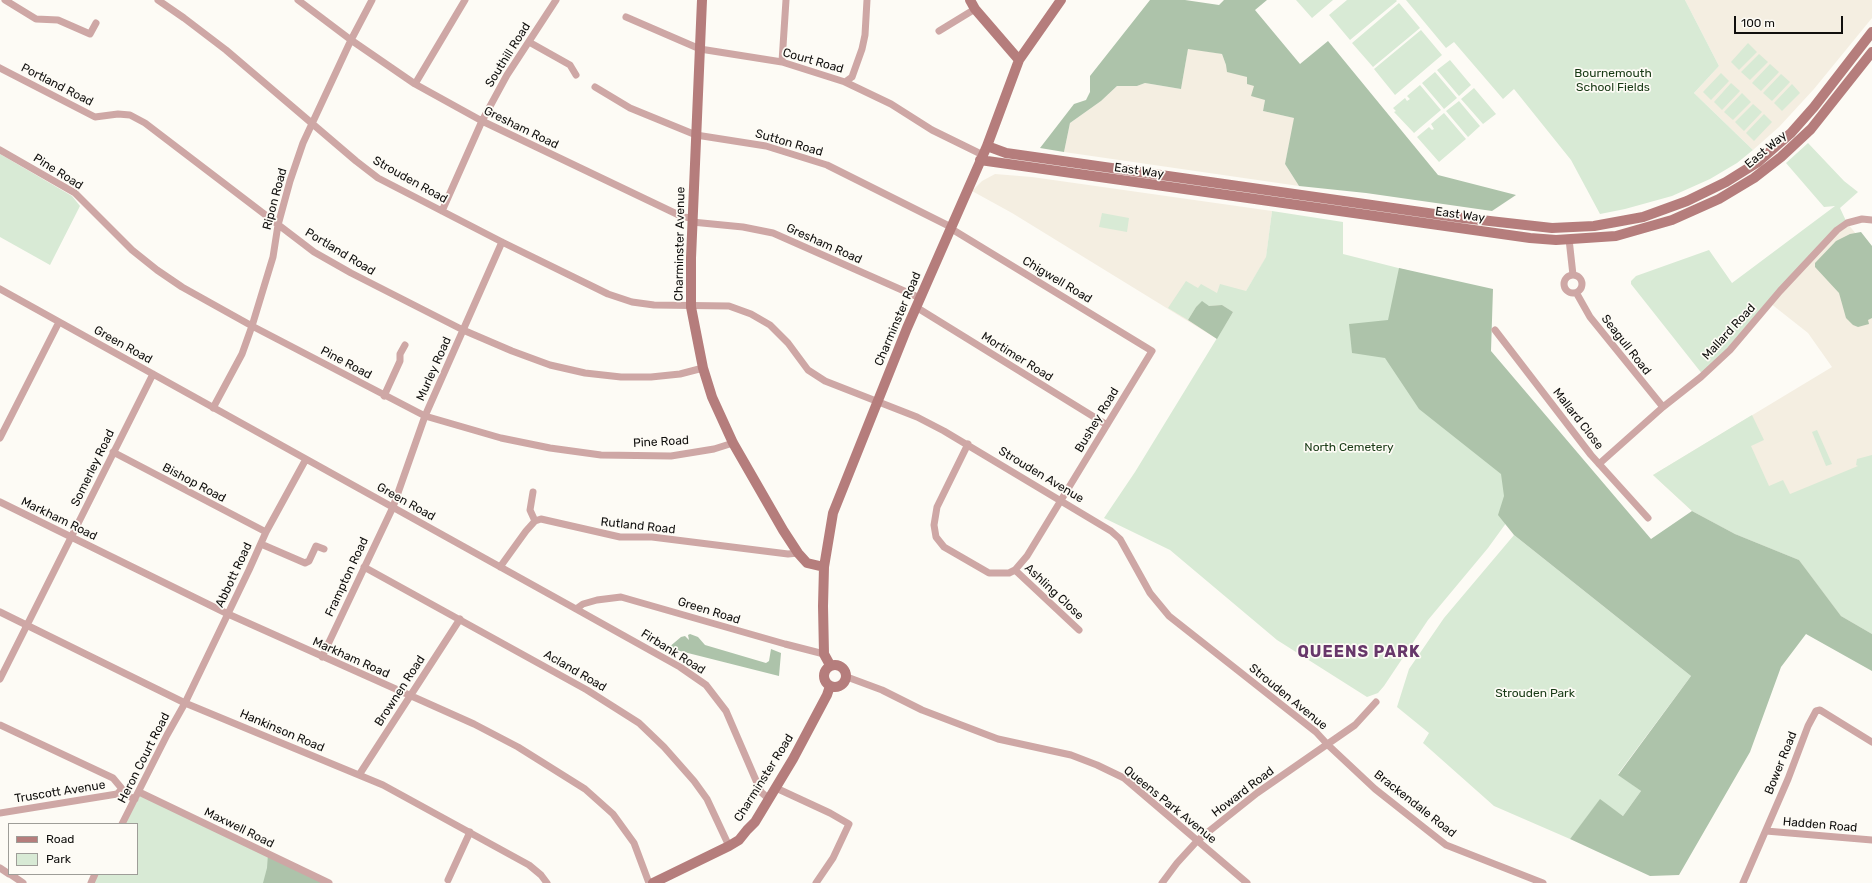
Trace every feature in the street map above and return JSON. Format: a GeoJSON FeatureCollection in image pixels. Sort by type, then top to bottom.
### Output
{"type":"FeatureCollection","features":[{"type":"Feature","properties":{"kind":"street"},"geometry":{"type":"LineString","coordinates":[[5,0],[36,19],[58,20],[90,34],[96,23]]}},
{"type":"Feature","properties":{"kind":"street","name":"Strouden Road"},"geometry":{"type":"LineString","coordinates":[[158,0],[226,50],[356,162],[378,178],[502,242],[608,294],[632,302],[691,307]]}},
{"type":"Feature","properties":{"kind":"street","name":"Gresham Road"},"geometry":{"type":"LineString","coordinates":[[298,0],[350,40],[415,84],[482,122],[678,215],[692,220],[743,227],[772,233],[918,303]]}},
{"type":"Feature","properties":{"kind":"street","name":"Ripon Road"},"geometry":{"type":"LineString","coordinates":[[213,408],[242,354],[252,326],[273,257],[278,225],[294,168],[350,40],[372,0]]}},
{"type":"Feature","properties":{"kind":"street"},"geometry":{"type":"LineString","coordinates":[[415,84],[465,0]]}},
{"type":"Feature","properties":{"kind":"street","name":"Southill Road"},"geometry":{"type":"LineString","coordinates":[[442,211],[482,122],[507,75],[556,0]]}},
{"type":"Feature","properties":{"kind":"street","name":"Charminster Avenue"},"geometry":{"type":"LineString","coordinates":[[702,0],[692,220],[691,307],[703,368],[712,397],[733,443],[757,487],[798,553],[807,563],[824,567]]}},
{"type":"Feature","properties":{"kind":"street"},"geometry":{"type":"LineString","coordinates":[[782,62],[786,0]]}},
{"type":"Feature","properties":{"kind":"street"},"geometry":{"type":"LineString","coordinates":[[845,82],[852,77],[862,49],[865,35],[867,0]]}},
{"type":"Feature","properties":{"kind":"street"},"geometry":{"type":"LineString","coordinates":[[970,0],[975,10],[1019,60]]}},
{"type":"Feature","properties":{"kind":"street","name":"Charminster Road"},"geometry":{"type":"LineString","coordinates":[[830,665],[824,654],[823,606],[824,567],[833,513],[918,303],[983,154],[1019,60],[1061,0]]}},
{"type":"Feature","properties":{"kind":"street"},"geometry":{"type":"LineString","coordinates":[[939,31],[975,10]]}},
{"type":"Feature","properties":{"kind":"street","name":"Court Road"},"geometry":{"type":"LineString","coordinates":[[626,17],[700,49],[782,62],[845,82],[891,104],[932,130],[983,154]]}},
{"type":"Feature","properties":{"kind":"street","name":"East Way"},"geometry":{"type":"LineString","coordinates":[[983,154],[1006,154],[1455,217],[1552,228],[1594,226],[1642,218],[1687,201],[1726,182],[1758,162],[1782,141],[1814,107],[1872,32]]}},
{"type":"Feature","properties":{"kind":"street"},"geometry":{"type":"LineString","coordinates":[[529,42],[570,65],[576,75]]}},
{"type":"Feature","properties":{"kind":"street","name":"East Way"},"geometry":{"type":"LineString","coordinates":[[983,154],[1530,238],[1569,239],[1616,236],[1672,220],[1719,199],[1754,178],[1781,158],[1812,129],[1871,56]]}},
{"type":"Feature","properties":{"kind":"street","name":"Portland Road"},"geometry":{"type":"LineString","coordinates":[[0,68],[95,117],[130,114],[314,252],[463,330],[527,357],[550,365],[585,373],[621,377],[651,377],[680,374],[703,368]]}},
{"type":"Feature","properties":{"kind":"street","name":"Sutton Road"},"geometry":{"type":"LineString","coordinates":[[595,87],[630,108],[696,135],[766,146],[827,165],[951,228]]}},
{"type":"Feature","properties":{"kind":"street","name":"Pine Road"},"geometry":{"type":"LineString","coordinates":[[0,150],[75,193],[115,234],[157,270],[182,287],[252,326],[425,416],[501,438],[550,448],[601,455],[670,456],[714,449],[733,443]]}},
{"type":"Feature","properties":{"kind":"street","name":"Mallard Road"},"geometry":{"type":"LineString","coordinates":[[1599,464],[1663,407],[1701,377],[1730,350],[1780,291],[1838,230],[1847,224],[1862,219],[1872,220]]}},
{"type":"Feature","properties":{"kind":"street","name":"Chigwell Road"},"geometry":{"type":"LineString","coordinates":[[951,228],[1152,351]]}},
{"type":"Feature","properties":{"kind":"street"},"geometry":{"type":"LineString","coordinates":[[1569,239],[1573,275],[1579,276],[1582,279],[1582,288],[1577,294]]}},
{"type":"Feature","properties":{"kind":"street","name":"Murley Road"},"geometry":{"type":"LineString","coordinates":[[393,507],[425,416],[502,242]]}},
{"type":"Feature","properties":{"kind":"street","name":"Seagull Road"},"geometry":{"type":"LineString","coordinates":[[1573,275],[1566,278],[1564,286],[1569,293],[1577,294],[1590,316],[1663,407]]}},
{"type":"Feature","properties":{"kind":"street","name":"Green Road"},"geometry":{"type":"LineString","coordinates":[[0,289],[576,609],[583,604],[597,600],[621,597],[824,654]]}},
{"type":"Feature","properties":{"kind":"street","name":"Mortimer Road"},"geometry":{"type":"LineString","coordinates":[[918,303],[1107,425]]}},
{"type":"Feature","properties":{"kind":"street","name":"Strouden Avenue"},"geometry":{"type":"LineString","coordinates":[[691,307],[729,306],[751,314],[770,326],[788,343],[808,370],[825,381],[917,417],[968,444],[1111,531],[1120,539],[1150,593],[1169,616],[1316,732],[1328,745]]}},
{"type":"Feature","properties":{"kind":"street"},"geometry":{"type":"LineString","coordinates":[[0,438],[59,322]]}},
{"type":"Feature","properties":{"kind":"street","name":"Mallard Close"},"geometry":{"type":"LineString","coordinates":[[1495,330],[1599,464],[1648,518]]}},
{"type":"Feature","properties":{"kind":"street"},"geometry":{"type":"LineString","coordinates":[[384,396],[405,345]]}},
{"type":"Feature","properties":{"kind":"street","name":"Bushey Road"},"geometry":{"type":"LineString","coordinates":[[1015,570],[1027,556],[1062,501],[1152,351]]}},
{"type":"Feature","properties":{"kind":"street","name":"Somerley Road"},"geometry":{"type":"LineString","coordinates":[[0,679],[153,374]]}},
{"type":"Feature","properties":{"kind":"street"},"geometry":{"type":"LineString","coordinates":[[968,444],[937,507],[934,525],[936,538],[950,551],[988,573],[1009,573],[1015,570]]}},
{"type":"Feature","properties":{"kind":"street","name":"Bishop Road"},"geometry":{"type":"LineString","coordinates":[[113,452],[266,532]]}},
{"type":"Feature","properties":{"kind":"street","name":"Abbott Road"},"geometry":{"type":"LineString","coordinates":[[185,703],[266,532],[306,459]]}},
{"type":"Feature","properties":{"kind":"street"},"geometry":{"type":"LineString","coordinates":[[500,567],[535,521],[530,510],[533,492]]}},
{"type":"Feature","properties":{"kind":"street","name":"Markham Road"},"geometry":{"type":"LineString","coordinates":[[0,502],[228,614],[503,739],[589,791],[613,814],[634,843],[649,883]]}},
{"type":"Feature","properties":{"kind":"street","name":"Frampton Road"},"geometry":{"type":"LineString","coordinates":[[322,657],[393,507]]}},
{"type":"Feature","properties":{"kind":"street","name":"Rutland Road"},"geometry":{"type":"LineString","coordinates":[[535,521],[541,519],[620,537],[652,537],[788,554],[798,553]]}},
{"type":"Feature","properties":{"kind":"street"},"geometry":{"type":"LineString","coordinates":[[261,544],[306,563],[309,561],[316,546],[324,549]]}},
{"type":"Feature","properties":{"kind":"street","name":"Acland Road"},"geometry":{"type":"LineString","coordinates":[[364,567],[587,690],[643,726],[694,781],[707,799],[728,846]]}},
{"type":"Feature","properties":{"kind":"street","name":"Ashling Close"},"geometry":{"type":"LineString","coordinates":[[1015,570],[1079,630]]}},
{"type":"Feature","properties":{"kind":"street","name":"Firbank Road"},"geometry":{"type":"LineString","coordinates":[[576,609],[680,667],[706,685],[717,697],[726,711],[761,792],[769,799]]}},
{"type":"Feature","properties":{"kind":"street","name":"Hankinson Road"},"geometry":{"type":"LineString","coordinates":[[0,612],[185,703],[359,775],[412,800],[529,865],[542,875],[547,883]]}},
{"type":"Feature","properties":{"kind":"street","name":"Brownen Road"},"geometry":{"type":"LineString","coordinates":[[359,775],[460,619]]}},
{"type":"Feature","properties":{"kind":"street"},"geometry":{"type":"LineString","coordinates":[[837,664],[845,669],[847,676],[845,682],[841,686],[830,686],[826,683],[824,674],[825,670],[830,665],[837,664]]}},
{"type":"Feature","properties":{"kind":"street","name":"Queens Park Avenue"},"geometry":{"type":"LineString","coordinates":[[847,676],[882,690],[922,710],[998,739],[1071,755],[1124,778],[1247,883]]}},
{"type":"Feature","properties":{"kind":"street","name":"Charminster Road"},"geometry":{"type":"LineString","coordinates":[[653,883],[739,840],[755,822],[776,788],[827,695],[830,686]]}},
{"type":"Feature","properties":{"kind":"street"},"geometry":{"type":"LineString","coordinates":[[1328,745],[1356,725],[1376,702]]}},
{"type":"Feature","properties":{"kind":"street","name":"Heron Court Road"},"geometry":{"type":"LineString","coordinates":[[123,823],[185,703]]}},
{"type":"Feature","properties":{"kind":"street","name":"Bower Road"},"geometry":{"type":"LineString","coordinates":[[1743,883],[1766,831],[1808,726],[1816,711],[1820,710],[1872,742]]}},
{"type":"Feature","properties":{"kind":"street"},"geometry":{"type":"LineString","coordinates":[[0,725],[113,778],[128,796],[135,799]]}},
{"type":"Feature","properties":{"kind":"street","name":"Howard Road"},"geometry":{"type":"LineString","coordinates":[[1162,883],[1198,840],[1257,792],[1328,745]]}},
{"type":"Feature","properties":{"kind":"street","name":"Brackendale Road"},"geometry":{"type":"LineString","coordinates":[[1328,745],[1376,789],[1446,845],[1543,883]]}},
{"type":"Feature","properties":{"kind":"street"},"geometry":{"type":"LineString","coordinates":[[776,788],[830,813],[849,824],[833,858],[816,883]]}},
{"type":"Feature","properties":{"kind":"street","name":"Truscott Avenue"},"geometry":{"type":"LineString","coordinates":[[0,813],[117,794],[122,789]]}},
{"type":"Feature","properties":{"kind":"street","name":"Maxwell Road"},"geometry":{"type":"LineString","coordinates":[[139,792],[329,883]]}},
{"type":"Feature","properties":{"kind":"street","name":"Hadden Road"},"geometry":{"type":"LineString","coordinates":[[1766,831],[1872,840]]}},
{"type":"Feature","properties":{"kind":"street"},"geometry":{"type":"LineString","coordinates":[[448,880],[470,832]]}},
{"type":"Feature","properties":{"kind":"street"},"geometry":{"type":"LineString","coordinates":[[11,875],[23,883]]}},
{"type":"Feature","properties":{"kind":"shaded area"},"geometry":{"type":"Polygon","coordinates":[[[1685,0],[1872,0],[1872,18],[1814,89],[1779,127],[1753,150],[1694,93],[1719,66],[1685,0]]]}},
{"type":"Feature","properties":{"kind":"shaded area"},"geometry":{"type":"Polygon","coordinates":[[[1188,48],[1222,54],[1226,65],[1247,77],[1265,100],[1263,111],[1295,118],[1285,164],[1299,186],[1064,152],[1070,123],[1101,101],[1117,86],[1137,86],[1145,83],[1181,89],[1188,48]]]}},
{"type":"Feature","properties":{"kind":"shaded area"},"geometry":{"type":"Polygon","coordinates":[[[995,174],[1032,177],[1272,211],[1266,258],[1217,339],[1012,213],[972,191],[982,181],[995,174]]]}},
{"type":"Feature","properties":{"kind":"shaded area"},"geometry":{"type":"Polygon","coordinates":[[[1847,223],[1872,253],[1872,634],[1841,616],[1799,560],[1735,534],[1692,511],[1653,475],[1832,367],[1808,333],[1770,303],[1847,223]]]}},
{"type":"Feature","properties":{"kind":"green space"},"geometry":{"type":"Polygon","coordinates":[[[1150,0],[1185,0],[1219,5],[1224,0],[1267,0],[1255,10],[1300,64],[1328,41],[1438,175],[1516,195],[1492,211],[1366,193],[1299,186],[1285,164],[1294,118],[1263,111],[1265,100],[1251,96],[1254,86],[1247,84],[1247,77],[1227,72],[1222,54],[1188,49],[1181,89],[1145,83],[1137,86],[1117,86],[1101,101],[1070,123],[1064,152],[1040,148],[1074,104],[1086,100],[1090,92],[1090,76],[1150,0]]]}},
{"type":"Feature","properties":{"kind":"green space"},"geometry":{"type":"Polygon","coordinates":[[[1296,0],[1333,0],[1312,18],[1296,0]]]}},
{"type":"Feature","properties":{"kind":"green space"},"geometry":{"type":"Polygon","coordinates":[[[1347,0],[1397,1],[1350,40],[1329,15],[1347,0]]]}},
{"type":"Feature","properties":{"kind":"green space","name":"Bournemouth School Fields"},"geometry":{"type":"Polygon","coordinates":[[[1406,0],[1685,0],[1719,66],[1694,93],[1753,150],[1737,163],[1710,179],[1672,196],[1625,209],[1600,214],[1571,160],[1514,89],[1503,99],[1454,42],[1446,48],[1406,0]]]}},
{"type":"Feature","properties":{"kind":"green space"},"geometry":{"type":"Polygon","coordinates":[[[1399,3],[1420,28],[1373,67],[1352,43],[1399,3]]]}},
{"type":"Feature","properties":{"kind":"green space"},"geometry":{"type":"Polygon","coordinates":[[[1421,30],[1442,55],[1395,95],[1374,69],[1421,30]]]}},
{"type":"Feature","properties":{"kind":"green space"},"geometry":{"type":"Polygon","coordinates":[[[1748,43],[1757,52],[1739,70],[1731,62],[1748,43]]]}},
{"type":"Feature","properties":{"kind":"green space"},"geometry":{"type":"Polygon","coordinates":[[[1759,54],[1768,62],[1750,80],[1741,72],[1759,54]]]}},
{"type":"Feature","properties":{"kind":"green space"},"geometry":{"type":"Polygon","coordinates":[[[1450,60],[1471,85],[1459,96],[1437,70],[1450,60]]]}},
{"type":"Feature","properties":{"kind":"green space"},"geometry":{"type":"Polygon","coordinates":[[[1770,64],[1779,72],[1761,91],[1752,83],[1770,64]]]}},
{"type":"Feature","properties":{"kind":"green space"},"geometry":{"type":"Polygon","coordinates":[[[1435,72],[1457,98],[1444,109],[1422,83],[1435,72]]]}},
{"type":"Feature","properties":{"kind":"green space"},"geometry":{"type":"Polygon","coordinates":[[[1721,73],[1729,81],[1711,100],[1703,92],[1721,73]]]}},
{"type":"Feature","properties":{"kind":"green space"},"geometry":{"type":"Polygon","coordinates":[[[1781,74],[1790,82],[1772,101],[1763,93],[1781,74]]]}},
{"type":"Feature","properties":{"kind":"green space"},"geometry":{"type":"Polygon","coordinates":[[[1731,83],[1740,91],[1722,110],[1714,102],[1731,83]]]}},
{"type":"Feature","properties":{"kind":"green space"},"geometry":{"type":"Polygon","coordinates":[[[1792,84],[1800,93],[1782,111],[1774,103],[1792,84]]]}},
{"type":"Feature","properties":{"kind":"green space"},"geometry":{"type":"Polygon","coordinates":[[[1420,85],[1441,110],[1414,133],[1394,112],[1396,111],[1393,108],[1405,98],[1407,101],[1410,99],[1407,96],[1420,85]]]}},
{"type":"Feature","properties":{"kind":"green space"},"geometry":{"type":"Polygon","coordinates":[[[1474,88],[1496,114],[1483,124],[1461,99],[1474,88]]]}},
{"type":"Feature","properties":{"kind":"green space"},"geometry":{"type":"Polygon","coordinates":[[[1742,93],[1751,102],[1733,120],[1724,112],[1742,93]]]}},
{"type":"Feature","properties":{"kind":"green space"},"geometry":{"type":"Polygon","coordinates":[[[1459,101],[1480,126],[1468,137],[1446,111],[1459,101]]]}},
{"type":"Feature","properties":{"kind":"green space"},"geometry":{"type":"Polygon","coordinates":[[[1753,104],[1762,112],[1744,131],[1735,122],[1753,104]]]}},
{"type":"Feature","properties":{"kind":"green space"},"geometry":{"type":"Polygon","coordinates":[[[1444,113],[1466,139],[1439,162],[1417,137],[1429,127],[1432,130],[1434,129],[1431,124],[1444,113]]]}},
{"type":"Feature","properties":{"kind":"green space"},"geometry":{"type":"Polygon","coordinates":[[[1764,114],[1772,122],[1754,141],[1746,133],[1764,114]]]}},
{"type":"Feature","properties":{"kind":"green space"},"geometry":{"type":"Polygon","coordinates":[[[1808,143],[1844,181],[1858,192],[1840,208],[1847,223],[1703,375],[1631,284],[1631,281],[1636,276],[1709,250],[1732,283],[1835,206],[1824,207],[1786,163],[1808,143]]]}},
{"type":"Feature","properties":{"kind":"green space"},"geometry":{"type":"Polygon","coordinates":[[[0,154],[72,196],[80,206],[50,265],[0,237],[0,154]]]}},
{"type":"Feature","properties":{"kind":"green space","name":"North Cemetery"},"geometry":{"type":"Polygon","coordinates":[[[1272,211],[1343,222],[1343,254],[1426,275],[1533,486],[1488,548],[1428,620],[1384,686],[1378,693],[1367,697],[1277,640],[1170,550],[1104,518],[1135,472],[1233,312],[1222,305],[1196,307],[1188,320],[1168,308],[1186,281],[1198,288],[1201,284],[1217,293],[1220,284],[1246,291],[1266,257],[1272,211]]]}},
{"type":"Feature","properties":{"kind":"green space"},"geometry":{"type":"Polygon","coordinates":[[[1102,213],[1129,218],[1127,232],[1099,227],[1102,213]]]}},
{"type":"Feature","properties":{"kind":"green space"},"geometry":{"type":"Polygon","coordinates":[[[1861,232],[1872,246],[1872,318],[1868,320],[1869,324],[1858,327],[1853,325],[1846,318],[1839,293],[1815,267],[1815,263],[1836,241],[1850,234],[1861,232]]]}},
{"type":"Feature","properties":{"kind":"green space"},"geometry":{"type":"Polygon","coordinates":[[[1399,268],[1493,289],[1491,351],[1651,539],[1692,511],[1735,534],[1799,560],[1841,616],[1872,634],[1872,671],[1806,634],[1781,667],[1750,752],[1679,875],[1650,876],[1570,839],[1600,799],[1623,816],[1641,791],[1618,775],[1691,676],[1514,535],[1498,515],[1504,496],[1501,474],[1419,409],[1385,358],[1352,353],[1349,324],[1388,320],[1399,268]]]}},
{"type":"Feature","properties":{"kind":"green space"},"geometry":{"type":"Polygon","coordinates":[[[1202,301],[1209,306],[1222,305],[1233,312],[1217,339],[1188,320],[1196,307],[1202,301]]]}},
{"type":"Feature","properties":{"kind":"green space"},"geometry":{"type":"Polygon","coordinates":[[[1752,415],[1764,440],[1751,446],[1769,486],[1783,480],[1790,494],[1858,466],[1856,465],[1857,459],[1872,455],[1872,634],[1841,616],[1799,560],[1735,534],[1692,511],[1653,475],[1752,415]]]}},
{"type":"Feature","properties":{"kind":"green space"},"geometry":{"type":"Polygon","coordinates":[[[1817,430],[1832,464],[1826,466],[1812,432],[1817,430]]]}},
{"type":"Feature","properties":{"kind":"green space","name":"Strouden Park"},"geometry":{"type":"Polygon","coordinates":[[[1514,535],[1691,676],[1618,774],[1641,791],[1623,816],[1600,800],[1570,839],[1494,806],[1423,743],[1429,733],[1397,707],[1409,669],[1444,618],[1514,535]]]}},
{"type":"Feature","properties":{"kind":"green space"},"geometry":{"type":"Polygon","coordinates":[[[690,634],[698,637],[705,645],[766,663],[769,661],[771,649],[781,653],[779,676],[668,648],[681,637],[685,636],[689,640],[688,635],[690,634]]]}},
{"type":"Feature","properties":{"kind":"green space"},"geometry":{"type":"Polygon","coordinates":[[[139,792],[327,883],[91,883],[95,875],[138,875],[138,823],[123,823],[139,792]]]}},
{"type":"Feature","properties":{"kind":"green space"},"geometry":{"type":"Polygon","coordinates":[[[268,854],[329,883],[263,883],[267,868],[268,854]]]}},
{"type":"Feature","properties":{"kind":"district","name":"QUEENS PARK"},"geometry":{"type":"Point","coordinates":[1359,652]}}]}
